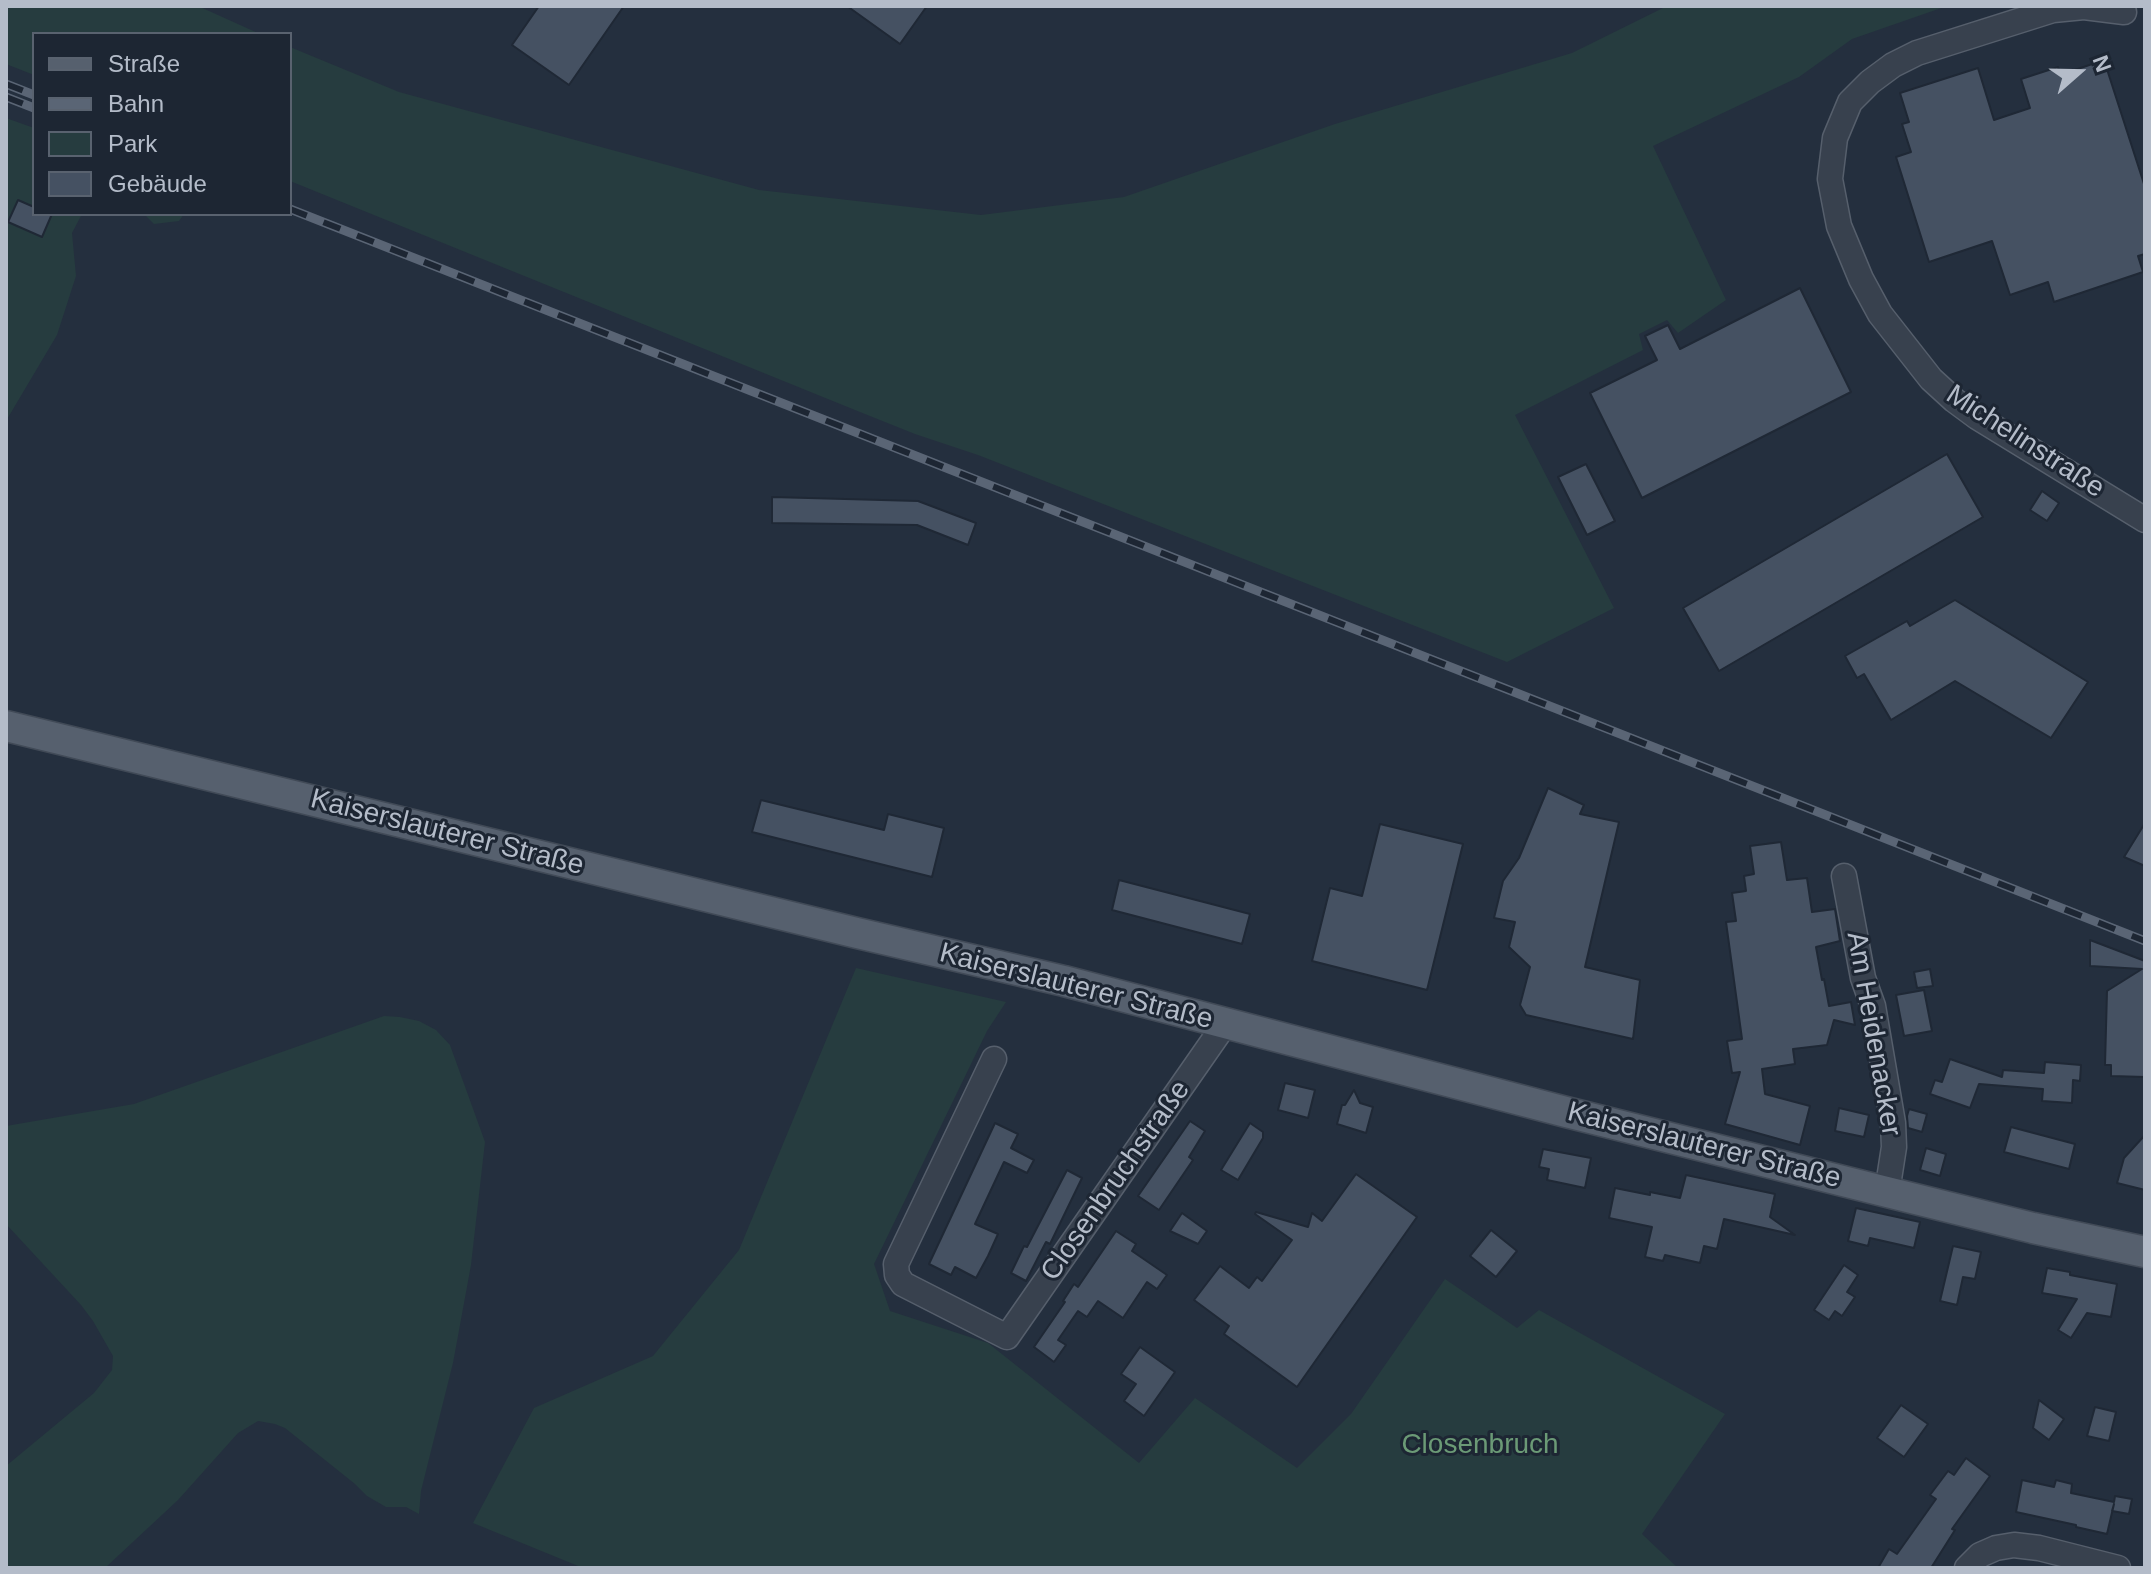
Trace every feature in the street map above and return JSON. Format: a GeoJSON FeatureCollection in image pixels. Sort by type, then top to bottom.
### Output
{"type":"FeatureCollection","features":[{"type":"Feature","properties":{"kind":"main road","name":"Kaiserslauterer Straße"},"geometry":{"type":"LineString","coordinates":[[6,726],[1034,974],[1887,1192],[2145,1252]]}},
{"type":"Feature","properties":{"kind":"street","name":"Michelinstraße"},"geometry":{"type":"LineString","coordinates":[[2124,12],[2084,7],[2053,10],[1917,53],[1893,65],[1850,102],[1835,138],[1830,179],[1839,226],[1861,279],[1880,314],[1931,379],[1977,417],[2145,520]]}},
{"type":"Feature","properties":{"kind":"street","name":"Am Heidenacker"},"geometry":{"type":"LineString","coordinates":[[1844,876],[1863,978],[1873,1006],[1893,1123],[1894,1147],[1887,1192]]}},
{"type":"Feature","properties":{"kind":"street","name":"Closenbruchstraße"},"geometry":{"type":"LineString","coordinates":[[994,1059],[896,1264],[897,1275],[903,1284],[1007,1337],[1225,1024]]}},
{"type":"Feature","properties":{"kind":"street"},"geometry":{"type":"LineString","coordinates":[[1967,1568],[1980,1555],[2014,1545],[2039,1548],[2118,1568]]}},
{"type":"Feature","properties":{"kind":"green space"},"geometry":{"type":"Polygon","coordinates":[[[6,6],[198,6],[256,32],[32,32],[32,74],[6,64],[6,6]]]}},
{"type":"Feature","properties":{"kind":"green space"},"geometry":{"type":"Polygon","coordinates":[[[1667,6],[1947,6],[1852,39],[1799,77],[1653,146],[1726,300],[1678,333],[1667,320],[1639,334],[1643,350],[1515,415],[1614,608],[1507,662],[978,455],[915,434],[292,182],[292,48],[399,92],[759,190],[981,215],[1124,197],[1335,124],[1572,53],[1667,6]]]}},
{"type":"Feature","properties":{"kind":"green space"},"geometry":{"type":"Polygon","coordinates":[[[6,118],[32,127],[32,216],[81,216],[72,233],[76,276],[57,335],[6,421],[6,118]]]}},
{"type":"Feature","properties":{"kind":"green space"},"geometry":{"type":"Polygon","coordinates":[[[146,216],[183,216],[179,221],[154,224],[146,216]]]}},
{"type":"Feature","properties":{"kind":"green space","name":"Closenbruch"},"geometry":{"type":"Polygon","coordinates":[[[856,968],[1006,1002],[987,1031],[874,1264],[890,1311],[988,1343],[1139,1463],[1195,1398],[1297,1468],[1351,1414],[1445,1279],[1517,1328],[1539,1310],[1725,1414],[1642,1534],[1678,1568],[583,1568],[473,1523],[534,1408],[653,1356],[739,1250],[856,968]]]}},
{"type":"Feature","properties":{"kind":"green space"},"geometry":{"type":"Polygon","coordinates":[[[384,1016],[419,1021],[436,1030],[450,1045],[485,1142],[471,1265],[453,1363],[421,1491],[419,1514],[406,1507],[386,1507],[367,1496],[285,1428],[258,1421],[238,1433],[178,1500],[105,1568],[6,1568],[6,1466],[94,1393],[112,1370],[113,1356],[81,1305],[6,1224],[6,1126],[134,1104],[384,1016]]]}},
{"type":"Feature","properties":{"kind":"building"},"geometry":{"type":"Polygon","coordinates":[[[539,6],[624,6],[569,85],[512,45],[539,6]]]}},
{"type":"Feature","properties":{"kind":"building"},"geometry":{"type":"Polygon","coordinates":[[[847,6],[927,6],[900,44],[847,6]]]}},
{"type":"Feature","properties":{"kind":"building"},"geometry":{"type":"Polygon","coordinates":[[[2104,60],[2145,187],[2145,254],[2138,256],[2143,272],[2054,302],[2048,282],[2010,295],[1992,241],[1929,262],[1896,157],[1911,152],[1902,124],[1909,122],[1900,93],[1978,68],[1994,120],[2030,108],[2021,79],[2058,67],[2060,75],[2104,60]]]}},
{"type":"Feature","properties":{"kind":"building"},"geometry":{"type":"Polygon","coordinates":[[[18,200],[32,206],[32,216],[51,216],[42,237],[8,222],[18,200]]]}},
{"type":"Feature","properties":{"kind":"building"},"geometry":{"type":"Polygon","coordinates":[[[1800,288],[1851,392],[1642,498],[1590,393],[1657,360],[1645,336],[1668,325],[1680,349],[1800,288]]]}},
{"type":"Feature","properties":{"kind":"building"},"geometry":{"type":"Polygon","coordinates":[[[1947,454],[1983,517],[1719,671],[1683,608],[1947,454]]]}},
{"type":"Feature","properties":{"kind":"building"},"geometry":{"type":"Polygon","coordinates":[[[1586,464],[1615,521],[1587,535],[1558,477],[1586,464]]]}},
{"type":"Feature","properties":{"kind":"building"},"geometry":{"type":"Polygon","coordinates":[[[2042,491],[2059,503],[2047,521],[2030,510],[2042,491]]]}},
{"type":"Feature","properties":{"kind":"building"},"geometry":{"type":"Polygon","coordinates":[[[772,497],[918,501],[976,523],[968,545],[917,525],[772,523],[772,497]]]}},
{"type":"Feature","properties":{"kind":"building"},"geometry":{"type":"Polygon","coordinates":[[[1955,600],[2088,682],[2051,738],[1955,681],[1891,720],[1864,674],[1857,678],[1845,656],[1907,621],[1910,626],[1955,600]]]}},
{"type":"Feature","properties":{"kind":"building"},"geometry":{"type":"Polygon","coordinates":[[[1548,788],[1584,805],[1580,814],[1619,822],[1585,967],[1640,980],[1633,1039],[1526,1015],[1520,1005],[1530,967],[1509,947],[1515,922],[1494,918],[1503,881],[1519,858],[1548,788]]]}},
{"type":"Feature","properties":{"kind":"building"},"geometry":{"type":"Polygon","coordinates":[[[761,800],[884,830],[888,814],[944,828],[932,877],[752,832],[761,800]]]}},
{"type":"Feature","properties":{"kind":"building"},"geometry":{"type":"Polygon","coordinates":[[[2145,823],[2145,866],[2124,857],[2145,823]]]}},
{"type":"Feature","properties":{"kind":"building"},"geometry":{"type":"Polygon","coordinates":[[[1380,824],[1463,844],[1427,990],[1312,961],[1330,888],[1362,896],[1380,824]]]}},
{"type":"Feature","properties":{"kind":"building"},"geometry":{"type":"Polygon","coordinates":[[[1781,842],[1787,880],[1807,878],[1812,912],[1835,909],[1840,941],[1816,947],[1829,1006],[1851,1002],[1855,1025],[1834,1020],[1827,1045],[1793,1049],[1795,1064],[1762,1069],[1765,1094],[1810,1106],[1800,1145],[1725,1124],[1740,1072],[1732,1073],[1727,1041],[1742,1039],[1726,922],[1736,921],[1732,893],[1746,891],[1744,876],[1754,874],[1750,846],[1781,842]]]}},
{"type":"Feature","properties":{"kind":"building"},"geometry":{"type":"Polygon","coordinates":[[[1119,880],[1250,914],[1242,944],[1112,910],[1119,880]]]}},
{"type":"Feature","properties":{"kind":"building"},"geometry":{"type":"Polygon","coordinates":[[[2090,940],[2145,961],[2145,1077],[2111,1076],[2111,1065],[2105,1065],[2107,991],[2142,969],[2090,966],[2090,940]]]}},
{"type":"Feature","properties":{"kind":"building"},"geometry":{"type":"Polygon","coordinates":[[[1930,969],[1933,986],[1917,988],[1914,972],[1930,969]]]}},
{"type":"Feature","properties":{"kind":"building"},"geometry":{"type":"Polygon","coordinates":[[[1924,990],[1932,1031],[1904,1036],[1896,995],[1924,990]]]}},
{"type":"Feature","properties":{"kind":"building"},"geometry":{"type":"Polygon","coordinates":[[[1950,1059],[2002,1077],[2003,1070],[2044,1073],[2045,1062],[2081,1065],[2080,1081],[2073,1080],[2072,1103],[2042,1101],[2043,1089],[1979,1084],[1970,1108],[1930,1094],[1935,1080],[1942,1082],[1950,1059]]]}},
{"type":"Feature","properties":{"kind":"building"},"geometry":{"type":"Polygon","coordinates":[[[1285,1083],[1315,1090],[1308,1118],[1278,1110],[1285,1083]]]}},
{"type":"Feature","properties":{"kind":"building"},"geometry":{"type":"Polygon","coordinates":[[[1354,1090],[1360,1103],[1373,1107],[1366,1133],[1337,1124],[1342,1105],[1354,1090]]]}},
{"type":"Feature","properties":{"kind":"building"},"geometry":{"type":"Polygon","coordinates":[[[1839,1108],[1869,1115],[1864,1137],[1835,1131],[1839,1108]]]}},
{"type":"Feature","properties":{"kind":"building"},"geometry":{"type":"Polygon","coordinates":[[[1909,1109],[1927,1114],[1922,1132],[1908,1128],[1909,1109]]]}},
{"type":"Feature","properties":{"kind":"building"},"geometry":{"type":"Polygon","coordinates":[[[1190,1121],[1205,1131],[1189,1157],[1193,1160],[1159,1210],[1138,1196],[1190,1121]]]}},
{"type":"Feature","properties":{"kind":"building"},"geometry":{"type":"Polygon","coordinates":[[[995,1123],[1018,1134],[1011,1148],[1034,1160],[1027,1173],[1004,1162],[975,1224],[998,1234],[988,1256],[976,1278],[955,1267],[951,1275],[929,1264],[995,1123]]]}},
{"type":"Feature","properties":{"kind":"building"},"geometry":{"type":"Polygon","coordinates":[[[1250,1123],[1263,1132],[1263,1138],[1238,1180],[1221,1170],[1250,1123]]]}},
{"type":"Feature","properties":{"kind":"building"},"geometry":{"type":"Polygon","coordinates":[[[2011,1127],[2075,1144],[2069,1169],[2004,1152],[2011,1127]]]}},
{"type":"Feature","properties":{"kind":"building"},"geometry":{"type":"Polygon","coordinates":[[[2145,1135],[2145,1190],[2117,1183],[2124,1158],[2145,1135]]]}},
{"type":"Feature","properties":{"kind":"building"},"geometry":{"type":"Polygon","coordinates":[[[1926,1148],[1946,1154],[1940,1176],[1920,1170],[1926,1148]]]}},
{"type":"Feature","properties":{"kind":"building"},"geometry":{"type":"Polygon","coordinates":[[[1543,1149],[1591,1158],[1585,1188],[1547,1180],[1549,1169],[1539,1167],[1543,1149]]]}},
{"type":"Feature","properties":{"kind":"building"},"geometry":{"type":"Polygon","coordinates":[[[1067,1170],[1082,1178],[1050,1244],[1046,1242],[1026,1281],[1011,1273],[1067,1170]]]}},
{"type":"Feature","properties":{"kind":"building"},"geometry":{"type":"Polygon","coordinates":[[[1356,1174],[1417,1217],[1297,1387],[1224,1334],[1229,1326],[1194,1300],[1220,1266],[1249,1288],[1257,1277],[1262,1281],[1292,1240],[1256,1212],[1308,1227],[1312,1213],[1322,1221],[1356,1174]]]}},
{"type":"Feature","properties":{"kind":"building"},"geometry":{"type":"Polygon","coordinates":[[[1686,1175],[1775,1194],[1770,1217],[1795,1235],[1724,1219],[1717,1249],[1704,1246],[1700,1263],[1665,1255],[1663,1261],[1645,1257],[1652,1227],[1609,1218],[1615,1188],[1680,1198],[1686,1175]]]}},
{"type":"Feature","properties":{"kind":"building"},"geometry":{"type":"Polygon","coordinates":[[[1856,1208],[1920,1222],[1914,1248],[1870,1238],[1868,1246],[1848,1241],[1856,1208]]]}},
{"type":"Feature","properties":{"kind":"building"},"geometry":{"type":"Polygon","coordinates":[[[1182,1213],[1207,1231],[1198,1244],[1170,1231],[1182,1213]]]}},
{"type":"Feature","properties":{"kind":"building"},"geometry":{"type":"Polygon","coordinates":[[[1491,1230],[1517,1251],[1496,1277],[1470,1256],[1491,1230]]]}},
{"type":"Feature","properties":{"kind":"building"},"geometry":{"type":"Polygon","coordinates":[[[1116,1231],[1136,1244],[1132,1251],[1167,1275],[1157,1289],[1147,1282],[1123,1318],[1098,1301],[1087,1317],[1078,1311],[1058,1340],[1066,1345],[1054,1362],[1034,1347],[1074,1284],[1078,1287],[1116,1231]]]}},
{"type":"Feature","properties":{"kind":"building"},"geometry":{"type":"Polygon","coordinates":[[[1953,1246],[1981,1252],[1975,1279],[1963,1277],[1957,1305],[1940,1301],[1953,1246]]]}},
{"type":"Feature","properties":{"kind":"building"},"geometry":{"type":"Polygon","coordinates":[[[1844,1265],[1858,1275],[1847,1292],[1855,1297],[1842,1316],[1835,1311],[1829,1320],[1814,1310],[1844,1265]]]}},
{"type":"Feature","properties":{"kind":"building"},"geometry":{"type":"Polygon","coordinates":[[[2047,1268],[2117,1284],[2111,1317],[2087,1313],[2071,1338],[2058,1330],[2077,1299],[2042,1293],[2047,1268]]]}},
{"type":"Feature","properties":{"kind":"building"},"geometry":{"type":"Polygon","coordinates":[[[1140,1347],[1175,1372],[1144,1416],[1124,1401],[1136,1384],[1121,1374],[1140,1347]]]}},
{"type":"Feature","properties":{"kind":"building"},"geometry":{"type":"Polygon","coordinates":[[[2039,1400],[2064,1419],[2049,1440],[2033,1428],[2039,1400]]]}},
{"type":"Feature","properties":{"kind":"building"},"geometry":{"type":"Polygon","coordinates":[[[1901,1405],[1928,1424],[1904,1457],[1877,1438],[1901,1405]]]}},
{"type":"Feature","properties":{"kind":"building"},"geometry":{"type":"Polygon","coordinates":[[[2095,1407],[2116,1412],[2109,1441],[2087,1436],[2095,1407]]]}},
{"type":"Feature","properties":{"kind":"building"},"geometry":{"type":"Polygon","coordinates":[[[1966,1458],[1990,1476],[1952,1529],[1955,1530],[1931,1568],[1878,1568],[1889,1549],[1897,1554],[1936,1499],[1930,1495],[1948,1471],[1954,1475],[1966,1458]]]}},
{"type":"Feature","properties":{"kind":"building"},"geometry":{"type":"Polygon","coordinates":[[[2022,1480],[2054,1487],[2056,1480],[2072,1484],[2071,1493],[2114,1502],[2115,1496],[2132,1499],[2129,1514],[2112,1511],[2107,1534],[2016,1512],[2022,1480]]]}},
{"type":"Feature","properties":{"kind":"railway"},"geometry":{"type":"LineString","coordinates":[[6,84],[32,94]]}},
{"type":"Feature","properties":{"kind":"railway"},"geometry":{"type":"LineString","coordinates":[[6,97],[32,107]]}},
{"type":"Feature","properties":{"kind":"railway"},"geometry":{"type":"LineString","coordinates":[[292,210],[2145,941]]}}]}
